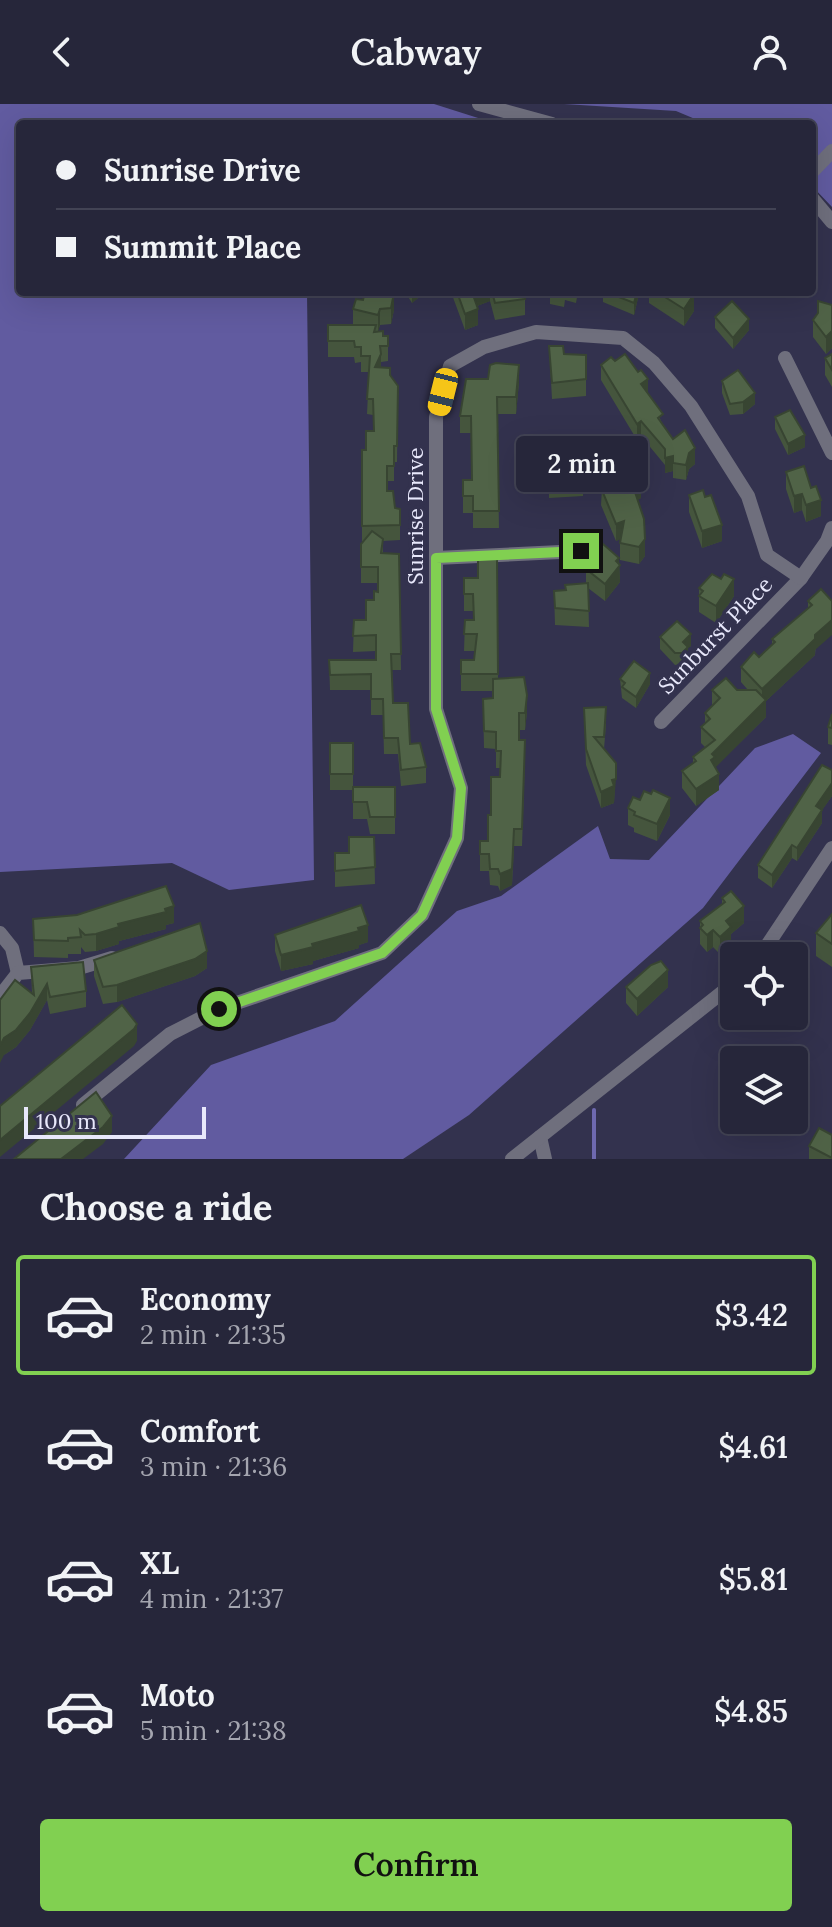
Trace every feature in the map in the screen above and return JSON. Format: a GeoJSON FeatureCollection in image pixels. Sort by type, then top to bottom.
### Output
{"type":"FeatureCollection","features":[{"type":"Feature","properties":{"kind":"street"},"geometry":{"type":"LineString","coordinates":[[479,104],[537,120]]}},
{"type":"Feature","properties":{"kind":"street"},"geometry":{"type":"LineString","coordinates":[[816,168],[832,151]]}},
{"type":"Feature","properties":{"kind":"street"},"geometry":{"type":"LineString","coordinates":[[816,203],[832,222]]}},
{"type":"Feature","properties":{"kind":"street","name":"Sunrise Drive"},"geometry":{"type":"LineString","coordinates":[[76,1110],[170,1034],[219,1009],[382,953],[422,915],[457,838],[461,788],[436,709],[436,417],[450,366],[484,347],[536,332],[578,332],[623,338],[654,363],[691,406],[748,496],[767,555],[801,578]]}},
{"type":"Feature","properties":{"kind":"street"},"geometry":{"type":"LineString","coordinates":[[785,358],[832,453]]}},
{"type":"Feature","properties":{"kind":"street"},"geometry":{"type":"LineString","coordinates":[[801,578],[827,541],[832,528]]}},
{"type":"Feature","properties":{"kind":"street"},"geometry":{"type":"LineString","coordinates":[[436,558],[581,551]]}},
{"type":"Feature","properties":{"kind":"street","name":"Sunburst Place"},"geometry":{"type":"LineString","coordinates":[[661,722],[801,578]]}},
{"type":"Feature","properties":{"kind":"street"},"geometry":{"type":"LineString","coordinates":[[769,942],[832,848]]}},
{"type":"Feature","properties":{"kind":"street"},"geometry":{"type":"LineString","coordinates":[[0,933],[12,948],[18,973]]}},
{"type":"Feature","properties":{"kind":"street"},"geometry":{"type":"LineString","coordinates":[[0,996],[18,973],[79,968],[134,950]]}},
{"type":"Feature","properties":{"kind":"street"},"geometry":{"type":"LineString","coordinates":[[512,1159],[720,994]]}},
{"type":"Feature","properties":{"kind":"street"},"geometry":{"type":"LineString","coordinates":[[540,1137],[545,1159]]}},
{"type":"Feature","properties":{"kind":"shaded area"},"geometry":{"type":"Polygon","coordinates":[[[0,104],[434,104],[484,120],[16,120],[16,296],[307,296],[314,880],[229,890],[172,863],[0,872],[0,104]]]}},
{"type":"Feature","properties":{"kind":"shaded area"},"geometry":{"type":"Polygon","coordinates":[[[564,104],[832,104],[832,207],[816,190],[816,120],[697,120],[676,111],[564,104]]]}},
{"type":"Feature","properties":{"kind":"shaded area"},"geometry":{"type":"Polygon","coordinates":[[[793,734],[821,753],[703,908],[469,1115],[403,1159],[124,1159],[211,1065],[335,1021],[457,911],[501,896],[598,826],[610,859],[649,860],[755,748],[793,734]]]}},
{"type":"Feature","properties":{"kind":"building"},"geometry":{"type":"Polygon","coordinates":[[[364,296],[393,296],[391,308],[380,309],[378,315],[353,309],[356,299],[363,300],[364,296]]]}},
{"type":"Feature","properties":{"kind":"building"},"geometry":{"type":"Polygon","coordinates":[[[458,296],[473,296],[478,309],[465,314],[458,296]]]}},
{"type":"Feature","properties":{"kind":"building"},"geometry":{"type":"Polygon","coordinates":[[[493,296],[524,296],[525,299],[495,303],[493,296]]]}},
{"type":"Feature","properties":{"kind":"building"},"geometry":{"type":"Polygon","coordinates":[[[616,296],[636,296],[634,303],[616,296]]]}},
{"type":"Feature","properties":{"kind":"building"},"geometry":{"type":"Polygon","coordinates":[[[663,296],[693,296],[684,309],[663,296]]]}},
{"type":"Feature","properties":{"kind":"building"},"geometry":{"type":"Polygon","coordinates":[[[732,301],[749,319],[733,338],[715,317],[732,301]]]}},
{"type":"Feature","properties":{"kind":"building"},"geometry":{"type":"Polygon","coordinates":[[[818,301],[832,305],[832,331],[826,337],[813,320],[818,313],[818,301]]]}},
{"type":"Feature","properties":{"kind":"building"},"geometry":{"type":"Polygon","coordinates":[[[328,325],[376,325],[374,332],[383,331],[383,336],[388,336],[388,346],[380,346],[381,354],[375,367],[390,368],[390,375],[398,386],[397,446],[394,446],[394,466],[387,466],[387,491],[393,491],[395,508],[400,509],[400,525],[362,526],[362,450],[366,450],[366,431],[374,431],[373,399],[367,399],[370,356],[361,356],[361,347],[355,347],[354,341],[328,341],[328,325]]]}},
{"type":"Feature","properties":{"kind":"building"},"geometry":{"type":"Polygon","coordinates":[[[549,346],[563,346],[564,354],[586,355],[586,379],[552,383],[549,346]]]}},
{"type":"Feature","properties":{"kind":"building"},"geometry":{"type":"Polygon","coordinates":[[[625,354],[638,372],[641,370],[648,379],[641,384],[663,414],[658,418],[673,439],[685,430],[695,448],[689,453],[686,465],[673,463],[673,456],[665,458],[665,449],[641,421],[637,424],[601,365],[611,357],[615,361],[625,354]]]}},
{"type":"Feature","properties":{"kind":"building"},"geometry":{"type":"Polygon","coordinates":[[[832,354],[832,370],[825,358],[832,354]]]}},
{"type":"Feature","properties":{"kind":"building"},"geometry":{"type":"Polygon","coordinates":[[[490,365],[519,365],[516,397],[497,397],[499,511],[473,511],[473,496],[463,496],[463,480],[472,480],[471,416],[460,416],[466,379],[488,379],[490,365]]]}},
{"type":"Feature","properties":{"kind":"building"},"geometry":{"type":"Polygon","coordinates":[[[738,370],[755,393],[743,402],[730,404],[722,381],[738,370]]]}},
{"type":"Feature","properties":{"kind":"building"},"geometry":{"type":"Polygon","coordinates":[[[790,410],[805,435],[788,444],[775,417],[790,410]]]}},
{"type":"Feature","properties":{"kind":"building"},"geometry":{"type":"Polygon","coordinates":[[[581,451],[584,456],[583,480],[549,481],[549,467],[555,466],[555,455],[581,451]]]}},
{"type":"Feature","properties":{"kind":"building"},"geometry":{"type":"Polygon","coordinates":[[[619,457],[628,471],[634,468],[641,482],[633,486],[644,519],[645,539],[639,547],[620,543],[624,521],[616,524],[601,488],[609,483],[600,468],[619,457]]]}},
{"type":"Feature","properties":{"kind":"building"},"geometry":{"type":"Polygon","coordinates":[[[804,466],[811,488],[816,486],[821,500],[806,505],[802,494],[794,496],[786,472],[804,466]]]}},
{"type":"Feature","properties":{"kind":"building"},"geometry":{"type":"Polygon","coordinates":[[[703,490],[705,497],[711,495],[722,525],[702,531],[689,495],[703,490]]]}},
{"type":"Feature","properties":{"kind":"building"},"geometry":{"type":"Polygon","coordinates":[[[372,531],[383,539],[381,553],[399,554],[401,654],[391,654],[393,703],[408,703],[410,744],[420,743],[426,767],[401,770],[398,738],[384,738],[383,699],[371,699],[371,674],[330,675],[329,660],[376,660],[376,635],[353,636],[354,620],[366,620],[366,600],[374,600],[374,591],[378,592],[378,567],[361,567],[361,544],[372,531]]]}},
{"type":"Feature","properties":{"kind":"building"},"geometry":{"type":"Polygon","coordinates":[[[603,544],[619,558],[616,561],[620,565],[605,584],[586,569],[603,544]]]}},
{"type":"Feature","properties":{"kind":"building"},"geometry":{"type":"Polygon","coordinates":[[[478,558],[497,558],[498,674],[461,674],[461,660],[474,660],[477,634],[464,634],[465,620],[474,620],[473,594],[464,594],[464,578],[478,578],[478,558]]]}},
{"type":"Feature","properties":{"kind":"building"},"geometry":{"type":"Polygon","coordinates":[[[712,574],[721,579],[724,574],[734,579],[716,606],[699,596],[703,591],[699,588],[712,574]]]}},
{"type":"Feature","properties":{"kind":"building"},"geometry":{"type":"Polygon","coordinates":[[[588,583],[589,611],[555,608],[554,591],[566,590],[565,585],[588,583]]]}},
{"type":"Feature","properties":{"kind":"building"},"geometry":{"type":"Polygon","coordinates":[[[821,589],[832,601],[832,620],[762,689],[741,667],[754,652],[759,657],[775,642],[772,639],[812,605],[808,601],[821,589]]]}},
{"type":"Feature","properties":{"kind":"building"},"geometry":{"type":"Polygon","coordinates":[[[677,621],[691,634],[683,642],[688,647],[682,653],[675,653],[660,637],[677,621]]]}},
{"type":"Feature","properties":{"kind":"building"},"geometry":{"type":"Polygon","coordinates":[[[634,661],[650,673],[636,697],[622,687],[625,683],[620,679],[634,661]]]}},
{"type":"Feature","properties":{"kind":"building"},"geometry":{"type":"Polygon","coordinates":[[[524,677],[527,695],[525,713],[519,713],[519,740],[525,740],[522,829],[514,829],[512,869],[500,874],[498,869],[490,869],[489,854],[480,854],[480,841],[488,841],[491,777],[500,777],[501,751],[496,751],[496,732],[484,731],[483,699],[493,698],[493,679],[524,677]]]}},
{"type":"Feature","properties":{"kind":"building"},"geometry":{"type":"Polygon","coordinates":[[[726,678],[737,690],[756,690],[766,700],[712,754],[715,757],[711,760],[719,774],[696,789],[682,771],[696,761],[693,757],[715,740],[701,727],[710,719],[705,713],[720,698],[712,690],[726,678]]]}},
{"type":"Feature","properties":{"kind":"building"},"geometry":{"type":"Polygon","coordinates":[[[606,707],[604,737],[594,737],[616,763],[616,779],[612,780],[614,786],[601,792],[586,749],[584,708],[606,707]]]}},
{"type":"Feature","properties":{"kind":"building"},"geometry":{"type":"Polygon","coordinates":[[[330,743],[353,743],[353,774],[330,774],[330,743]]]}},
{"type":"Feature","properties":{"kind":"building"},"geometry":{"type":"Polygon","coordinates":[[[822,765],[832,770],[832,783],[816,806],[822,810],[797,848],[792,845],[772,875],[758,865],[822,765]]]}},
{"type":"Feature","properties":{"kind":"building"},"geometry":{"type":"Polygon","coordinates":[[[353,787],[395,787],[395,817],[370,817],[367,802],[353,802],[353,787]]]}},
{"type":"Feature","properties":{"kind":"building"},"geometry":{"type":"Polygon","coordinates":[[[653,790],[670,798],[657,824],[634,815],[635,812],[628,808],[633,797],[640,800],[644,791],[651,794],[653,790]]]}},
{"type":"Feature","properties":{"kind":"building"},"geometry":{"type":"Polygon","coordinates":[[[349,837],[374,837],[375,867],[335,871],[335,853],[349,853],[349,837]]]}},
{"type":"Feature","properties":{"kind":"building"},"geometry":{"type":"Polygon","coordinates":[[[166,886],[174,906],[165,909],[166,912],[118,924],[119,927],[96,934],[85,935],[80,930],[81,937],[68,938],[68,941],[34,940],[33,919],[77,915],[166,886]]]}},
{"type":"Feature","properties":{"kind":"building"},"geometry":{"type":"Polygon","coordinates":[[[731,891],[744,906],[726,921],[731,927],[720,937],[713,930],[707,935],[700,928],[703,925],[700,921],[725,902],[722,898],[731,891]]]}},
{"type":"Feature","properties":{"kind":"building"},"geometry":{"type":"Polygon","coordinates":[[[361,905],[368,925],[358,928],[359,931],[281,955],[275,935],[361,905]]]}},
{"type":"Feature","properties":{"kind":"building"},"geometry":{"type":"Polygon","coordinates":[[[832,914],[832,944],[816,933],[832,914]]]}},
{"type":"Feature","properties":{"kind":"building"},"geometry":{"type":"Polygon","coordinates":[[[200,923],[207,951],[195,959],[103,987],[94,960],[200,923]]]}},
{"type":"Feature","properties":{"kind":"building"},"geometry":{"type":"Polygon","coordinates":[[[661,961],[668,970],[637,999],[626,987],[651,965],[661,961]]]}},
{"type":"Feature","properties":{"kind":"building"},"geometry":{"type":"Polygon","coordinates":[[[83,962],[86,991],[50,997],[47,984],[30,1013],[16,1030],[4,1038],[0,1046],[0,1000],[15,980],[34,995],[31,967],[83,962]]]}},
{"type":"Feature","properties":{"kind":"building"},"geometry":{"type":"Polygon","coordinates":[[[122,1005],[137,1024],[134,1029],[0,1140],[0,1106],[122,1005]]]}},
{"type":"Feature","properties":{"kind":"building"},"geometry":{"type":"Polygon","coordinates":[[[96,1092],[112,1116],[103,1127],[61,1159],[14,1159],[96,1092]]]}},
{"type":"Feature","properties":{"kind":"building"},"geometry":{"type":"Polygon","coordinates":[[[819,1128],[832,1135],[832,1158],[809,1146],[819,1128]]]}},
{"type":"Feature","properties":{"kind":"waterway"},"geometry":{"type":"LineString","coordinates":[[594,1110],[594,1159]]}},
{"type":"Feature","properties":{"kind":"route"},"geometry":{"type":"LineString","coordinates":[[219,1009],[382,953],[422,915],[457,838],[461,788],[436,709],[436,558],[581,551]]}}]}
